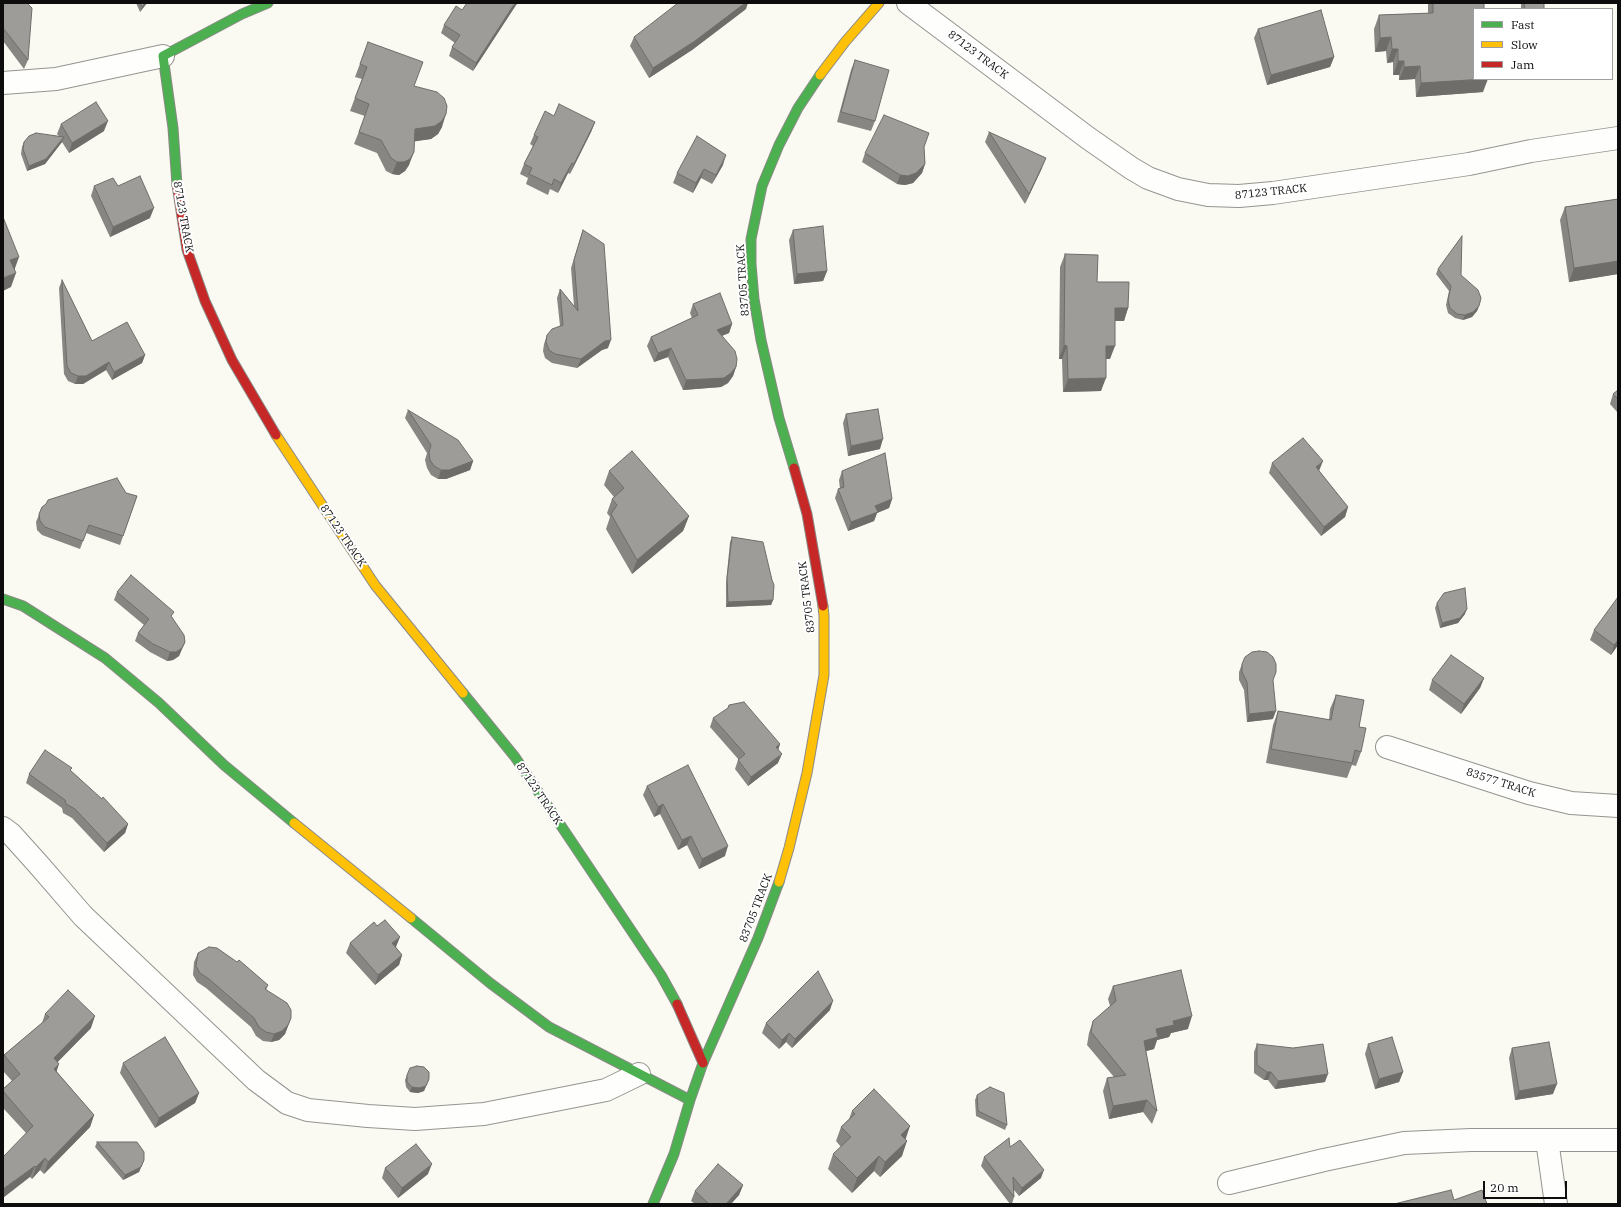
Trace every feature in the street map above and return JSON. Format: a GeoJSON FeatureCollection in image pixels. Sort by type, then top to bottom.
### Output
{"type":"FeatureCollection","features":[{"type":"Feature","properties":{"kind":"street"},"geometry":{"type":"LineString","coordinates":[[3,83],[56,79],[163,56],[242,14],[268,3]]}},
{"type":"Feature","properties":{"kind":"street","name":"83705 TRACK"},"geometry":{"type":"LineString","coordinates":[[653,1204],[674,1154],[703,1063],[758,938],[776,892],[790,848],[807,773],[818,719],[824,675],[824,616],[819,579],[806,514],[779,418],[761,340],[754,299],[751,264],[751,239],[762,186],[779,145],[798,108],[819,76],[845,42],[879,3]]}},
{"type":"Feature","properties":{"kind":"street","name":"87123 TRACK"},"geometry":{"type":"LineString","coordinates":[[908,3],[1088,138],[1131,168],[1148,178],[1178,189],[1208,195],[1239,196],[1288,191],[1469,164],[1531,151],[1618,138]]}},
{"type":"Feature","properties":{"kind":"street","name":"87123 TRACK"},"geometry":{"type":"LineString","coordinates":[[163,56],[173,128],[177,190],[187,250],[205,301],[232,360],[268,423],[375,585],[515,757],[590,868],[661,975],[682,1014],[703,1063]]}},
{"type":"Feature","properties":{"kind":"street"},"geometry":{"type":"LineString","coordinates":[[3,600],[23,606],[105,658],[160,703],[224,765],[490,983],[549,1026],[690,1100]]}},
{"type":"Feature","properties":{"kind":"street","name":"83577 TRACK"},"geometry":{"type":"LineString","coordinates":[[1387,747],[1529,793],[1571,803],[1618,806]]}},
{"type":"Feature","properties":{"kind":"street"},"geometry":{"type":"LineString","coordinates":[[3,828],[11,834],[83,916],[256,1080],[287,1103],[308,1110],[368,1116],[415,1118],[484,1114],[606,1090],[639,1074]]}},
{"type":"Feature","properties":{"kind":"street"},"geometry":{"type":"LineString","coordinates":[[1229,1183],[1324,1160],[1404,1143],[1471,1140],[1618,1140]]}},
{"type":"Feature","properties":{"kind":"street"},"geometry":{"type":"LineString","coordinates":[[1547,1140],[1556,1204]]}},
{"type":"Feature","properties":{"kind":"building"},"geometry":{"type":"Polygon","coordinates":[[[3,3],[27,3],[32,8],[28,60],[3,28],[3,3]]]}},
{"type":"Feature","properties":{"kind":"building"},"geometry":{"type":"Polygon","coordinates":[[[467,3],[515,3],[476,63],[452,47],[460,35],[444,25],[456,6],[462,10],[467,3]]]}},
{"type":"Feature","properties":{"kind":"building"},"geometry":{"type":"Polygon","coordinates":[[[678,3],[745,3],[695,41],[653,68],[634,37],[678,3]]]}},
{"type":"Feature","properties":{"kind":"building"},"geometry":{"type":"Polygon","coordinates":[[[1433,3],[1484,3],[1484,8],[1473,8],[1473,80],[1421,83],[1420,66],[1404,67],[1404,61],[1398,61],[1398,49],[1392,49],[1391,37],[1380,38],[1379,15],[1433,13],[1433,3]]]}},
{"type":"Feature","properties":{"kind":"building"},"geometry":{"type":"Polygon","coordinates":[[[1524,3],[1544,3],[1544,8],[1525,8],[1524,3]]]}},
{"type":"Feature","properties":{"kind":"building"},"geometry":{"type":"Polygon","coordinates":[[[1321,10],[1334,57],[1271,75],[1258,29],[1321,10]]]}},
{"type":"Feature","properties":{"kind":"building"},"geometry":{"type":"Polygon","coordinates":[[[368,42],[423,62],[414,86],[437,92],[444,98],[447,106],[446,114],[442,121],[435,126],[415,129],[414,152],[410,159],[404,162],[397,162],[391,158],[381,140],[359,132],[369,104],[355,98],[367,67],[360,64],[368,42]]]}},
{"type":"Feature","properties":{"kind":"building"},"geometry":{"type":"Polygon","coordinates":[[[855,60],[889,70],[875,121],[841,112],[855,60]]]}},
{"type":"Feature","properties":{"kind":"building"},"geometry":{"type":"Polygon","coordinates":[[[96,102],[108,121],[72,143],[61,124],[96,102]]]}},
{"type":"Feature","properties":{"kind":"building"},"geometry":{"type":"Polygon","coordinates":[[[559,104],[595,122],[574,164],[572,163],[561,183],[554,179],[552,185],[529,174],[532,168],[524,164],[538,137],[534,135],[545,111],[554,116],[559,104]]]}},
{"type":"Feature","properties":{"kind":"building"},"geometry":{"type":"Polygon","coordinates":[[[884,115],[929,133],[924,147],[925,164],[916,173],[908,176],[900,175],[865,153],[884,115]]]}},
{"type":"Feature","properties":{"kind":"building"},"geometry":{"type":"Polygon","coordinates":[[[989,132],[1046,158],[1029,194],[989,132]]]}},
{"type":"Feature","properties":{"kind":"building"},"geometry":{"type":"Polygon","coordinates":[[[36,133],[64,137],[46,159],[29,166],[23,149],[24,142],[29,136],[36,133]]]}},
{"type":"Feature","properties":{"kind":"building"},"geometry":{"type":"Polygon","coordinates":[[[697,136],[726,155],[716,175],[704,169],[696,183],[677,173],[697,136]]]}},
{"type":"Feature","properties":{"kind":"building"},"geometry":{"type":"Polygon","coordinates":[[[140,176],[154,208],[113,227],[94,186],[113,178],[118,186],[140,176]]]}},
{"type":"Feature","properties":{"kind":"building"},"geometry":{"type":"Polygon","coordinates":[[[1618,199],[1618,261],[1574,268],[1565,207],[1618,199]]]}},
{"type":"Feature","properties":{"kind":"building"},"geometry":{"type":"Polygon","coordinates":[[[3,217],[19,257],[10,260],[16,273],[3,278],[3,217]]]}},
{"type":"Feature","properties":{"kind":"building"},"geometry":{"type":"Polygon","coordinates":[[[823,226],[827,271],[797,274],[793,230],[823,226]]]}},
{"type":"Feature","properties":{"kind":"building"},"geometry":{"type":"Polygon","coordinates":[[[583,230],[604,244],[611,340],[605,341],[581,359],[555,354],[549,350],[546,342],[547,335],[552,329],[563,325],[560,289],[578,311],[574,260],[583,230]]]}},
{"type":"Feature","properties":{"kind":"building"},"geometry":{"type":"Polygon","coordinates":[[[1462,236],[1461,275],[1478,290],[1481,298],[1479,306],[1473,312],[1465,315],[1457,314],[1450,308],[1448,300],[1451,286],[1438,269],[1462,236]]]}},
{"type":"Feature","properties":{"kind":"building"},"geometry":{"type":"Polygon","coordinates":[[[1065,254],[1098,255],[1097,282],[1129,282],[1128,308],[1115,308],[1115,346],[1106,346],[1106,378],[1068,379],[1067,346],[1064,345],[1065,254]]]}},
{"type":"Feature","properties":{"kind":"building"},"geometry":{"type":"Polygon","coordinates":[[[62,280],[92,341],[127,322],[145,355],[114,372],[109,362],[86,376],[78,376],[71,373],[67,366],[62,280]]]}},
{"type":"Feature","properties":{"kind":"building"},"geometry":{"type":"Polygon","coordinates":[[[720,293],[732,324],[717,330],[735,351],[737,359],[736,367],[724,378],[686,380],[671,348],[658,353],[651,337],[698,315],[693,304],[720,293]]]}},
{"type":"Feature","properties":{"kind":"building"},"geometry":{"type":"Polygon","coordinates":[[[1618,390],[1618,399],[1613,394],[1618,390]]]}},
{"type":"Feature","properties":{"kind":"building"},"geometry":{"type":"Polygon","coordinates":[[[878,409],[883,439],[851,446],[846,414],[878,409]]]}},
{"type":"Feature","properties":{"kind":"building"},"geometry":{"type":"Polygon","coordinates":[[[408,410],[458,440],[473,461],[449,470],[441,470],[434,466],[430,460],[429,452],[431,445],[408,410]]]}},
{"type":"Feature","properties":{"kind":"building"},"geometry":{"type":"Polygon","coordinates":[[[1303,438],[1323,461],[1316,467],[1348,507],[1324,527],[1272,463],[1303,438]]]}},
{"type":"Feature","properties":{"kind":"building"},"geometry":{"type":"Polygon","coordinates":[[[632,451],[689,516],[637,560],[611,514],[617,505],[612,499],[624,488],[609,471],[632,451]]]}},
{"type":"Feature","properties":{"kind":"building"},"geometry":{"type":"Polygon","coordinates":[[[885,453],[892,499],[875,506],[878,512],[851,522],[838,489],[844,487],[842,471],[885,453]]]}},
{"type":"Feature","properties":{"kind":"building"},"geometry":{"type":"Polygon","coordinates":[[[117,478],[126,493],[137,496],[123,536],[89,525],[83,541],[45,527],[40,521],[39,514],[42,507],[48,500],[117,478]]]}},
{"type":"Feature","properties":{"kind":"building"},"geometry":{"type":"Polygon","coordinates":[[[732,537],[763,542],[774,585],[773,600],[728,602],[727,578],[732,537]]]}},
{"type":"Feature","properties":{"kind":"building"},"geometry":{"type":"Polygon","coordinates":[[[131,575],[174,612],[171,616],[184,635],[185,642],[182,648],[176,652],[170,652],[153,644],[138,633],[149,619],[117,592],[131,575]]]}},
{"type":"Feature","properties":{"kind":"building"},"geometry":{"type":"Polygon","coordinates":[[[1465,588],[1467,609],[1460,618],[1442,623],[1437,603],[1444,593],[1465,588]]]}},
{"type":"Feature","properties":{"kind":"building"},"geometry":{"type":"Polygon","coordinates":[[[1618,597],[1618,640],[1614,645],[1594,630],[1618,597]]]}},
{"type":"Feature","properties":{"kind":"building"},"geometry":{"type":"Polygon","coordinates":[[[1252,652],[1267,652],[1273,657],[1276,664],[1276,672],[1273,680],[1276,711],[1249,714],[1247,682],[1242,672],[1242,664],[1245,657],[1252,652]]]}},
{"type":"Feature","properties":{"kind":"building"},"geometry":{"type":"Polygon","coordinates":[[[1451,655],[1484,678],[1464,704],[1432,680],[1451,655]]]}},
{"type":"Feature","properties":{"kind":"building"},"geometry":{"type":"Polygon","coordinates":[[[1336,695],[1364,700],[1359,727],[1366,728],[1361,752],[1355,750],[1352,763],[1271,749],[1278,711],[1331,720],[1336,695]]]}},
{"type":"Feature","properties":{"kind":"building"},"geometry":{"type":"Polygon","coordinates":[[[744,702],[780,744],[776,747],[782,754],[751,777],[738,760],[745,754],[713,718],[728,708],[729,705],[744,702]]]}},
{"type":"Feature","properties":{"kind":"building"},"geometry":{"type":"Polygon","coordinates":[[[45,750],[72,768],[70,770],[102,799],[103,797],[128,824],[107,843],[75,809],[66,804],[65,800],[29,774],[45,750]]]}},
{"type":"Feature","properties":{"kind":"building"},"geometry":{"type":"Polygon","coordinates":[[[688,765],[728,846],[702,859],[691,836],[682,840],[663,804],[658,807],[647,786],[688,765]]]}},
{"type":"Feature","properties":{"kind":"building"},"geometry":{"type":"Polygon","coordinates":[[[385,920],[400,937],[392,943],[402,955],[378,975],[350,943],[374,922],[377,926],[385,920]]]}},
{"type":"Feature","properties":{"kind":"building"},"geometry":{"type":"Polygon","coordinates":[[[209,947],[217,948],[237,962],[239,960],[268,985],[265,989],[287,1003],[291,1010],[291,1018],[288,1025],[282,1031],[274,1034],[266,1032],[259,1027],[254,1018],[200,973],[196,966],[198,953],[209,947]]]}},
{"type":"Feature","properties":{"kind":"building"},"geometry":{"type":"Polygon","coordinates":[[[1181,970],[1192,1016],[1173,1021],[1174,1025],[1156,1029],[1158,1037],[1144,1041],[1157,1111],[1147,1100],[1113,1106],[1107,1078],[1126,1075],[1091,1032],[1093,1021],[1116,1001],[1113,986],[1181,970]]]}},
{"type":"Feature","properties":{"kind":"building"},"geometry":{"type":"Polygon","coordinates":[[[818,971],[833,1001],[795,1039],[789,1033],[782,1040],[766,1023],[818,971]]]}},
{"type":"Feature","properties":{"kind":"building"},"geometry":{"type":"Polygon","coordinates":[[[68,990],[95,1016],[54,1058],[59,1064],[54,1069],[94,1115],[48,1162],[45,1158],[36,1167],[35,1166],[3,1189],[3,1157],[33,1126],[3,1091],[3,1089],[20,1074],[4,1055],[49,1017],[45,1014],[68,990]]]}},
{"type":"Feature","properties":{"kind":"building"},"geometry":{"type":"Polygon","coordinates":[[[165,1037],[199,1093],[159,1118],[123,1063],[165,1037]]]}},
{"type":"Feature","properties":{"kind":"building"},"geometry":{"type":"Polygon","coordinates":[[[1392,1037],[1403,1072],[1379,1079],[1368,1044],[1392,1037]]]}},
{"type":"Feature","properties":{"kind":"building"},"geometry":{"type":"Polygon","coordinates":[[[1549,1042],[1557,1084],[1519,1091],[1512,1048],[1549,1042]]]}},
{"type":"Feature","properties":{"kind":"building"},"geometry":{"type":"Polygon","coordinates":[[[1257,1044],[1293,1048],[1323,1044],[1328,1074],[1278,1081],[1271,1072],[1267,1072],[1257,1065],[1257,1044]]]}},
{"type":"Feature","properties":{"kind":"building"},"geometry":{"type":"Polygon","coordinates":[[[417,1066],[424,1067],[429,1072],[429,1079],[426,1086],[419,1088],[412,1087],[407,1082],[407,1075],[410,1068],[417,1066]]]}},
{"type":"Feature","properties":{"kind":"building"},"geometry":{"type":"Polygon","coordinates":[[[990,1087],[1004,1093],[1007,1125],[978,1111],[977,1095],[990,1087]]]}},
{"type":"Feature","properties":{"kind":"building"},"geometry":{"type":"Polygon","coordinates":[[[874,1089],[910,1126],[901,1135],[907,1141],[885,1162],[879,1156],[857,1178],[833,1154],[851,1137],[841,1127],[855,1114],[852,1111],[874,1089]]]}},
{"type":"Feature","properties":{"kind":"building"},"geometry":{"type":"Polygon","coordinates":[[[1009,1138],[1010,1147],[1020,1140],[1044,1170],[1022,1188],[1013,1177],[1014,1197],[984,1157],[1009,1138]]]}},
{"type":"Feature","properties":{"kind":"building"},"geometry":{"type":"Polygon","coordinates":[[[97,1142],[137,1142],[144,1152],[144,1160],[141,1167],[125,1175],[97,1142]]]}},
{"type":"Feature","properties":{"kind":"building"},"geometry":{"type":"Polygon","coordinates":[[[416,1144],[432,1164],[402,1188],[385,1168],[416,1144]]]}},
{"type":"Feature","properties":{"kind":"building"},"geometry":{"type":"Polygon","coordinates":[[[718,1164],[743,1185],[726,1204],[709,1204],[695,1191],[718,1164]]]}},
{"type":"Feature","properties":{"kind":"building"},"geometry":{"type":"Polygon","coordinates":[[[1451,1190],[1454,1200],[1482,1190],[1487,1204],[1394,1204],[1451,1190]]]}},
{"type":"Feature","properties":{"kind":"traffic: fast"},"geometry":{"type":"LineString","coordinates":[[177,185],[173,128],[163,56],[242,14],[268,3]]}},
{"type":"Feature","properties":{"kind":"traffic: fast"},"geometry":{"type":"LineString","coordinates":[[794,468],[779,418],[761,340],[754,299],[751,264],[751,239],[762,186],[779,145],[798,108],[820,75]]}},
{"type":"Feature","properties":{"kind":"traffic: fast"},"geometry":{"type":"LineString","coordinates":[[3,599],[23,606],[105,658],[159,703],[224,765],[294,823]]}},
{"type":"Feature","properties":{"kind":"traffic: fast"},"geometry":{"type":"LineString","coordinates":[[463,693],[515,757],[661,975],[677,1004]]}},
{"type":"Feature","properties":{"kind":"traffic: fast"},"geometry":{"type":"LineString","coordinates":[[653,1204],[674,1154],[703,1063],[758,938],[779,882]]}},
{"type":"Feature","properties":{"kind":"traffic: fast"},"geometry":{"type":"LineString","coordinates":[[411,918],[490,983],[549,1027],[690,1100]]}},
{"type":"Feature","properties":{"kind":"traffic: slow"},"geometry":{"type":"LineString","coordinates":[[820,75],[845,42],[879,3]]}},
{"type":"Feature","properties":{"kind":"traffic: slow"},"geometry":{"type":"LineString","coordinates":[[276,435],[375,585],[463,693]]}},
{"type":"Feature","properties":{"kind":"traffic: slow"},"geometry":{"type":"LineString","coordinates":[[779,882],[789,848],[807,773],[824,675],[823,606]]}},
{"type":"Feature","properties":{"kind":"traffic: slow"},"geometry":{"type":"LineString","coordinates":[[294,823],[411,918]]}},
{"type":"Feature","properties":{"kind":"traffic: jam"},"geometry":{"type":"LineString","coordinates":[[177,185],[187,250],[205,301],[232,360],[276,435]]}},
{"type":"Feature","properties":{"kind":"traffic: jam"},"geometry":{"type":"LineString","coordinates":[[794,468],[807,514],[823,606]]}},
{"type":"Feature","properties":{"kind":"traffic: jam"},"geometry":{"type":"LineString","coordinates":[[677,1004],[703,1063]]}}]}
